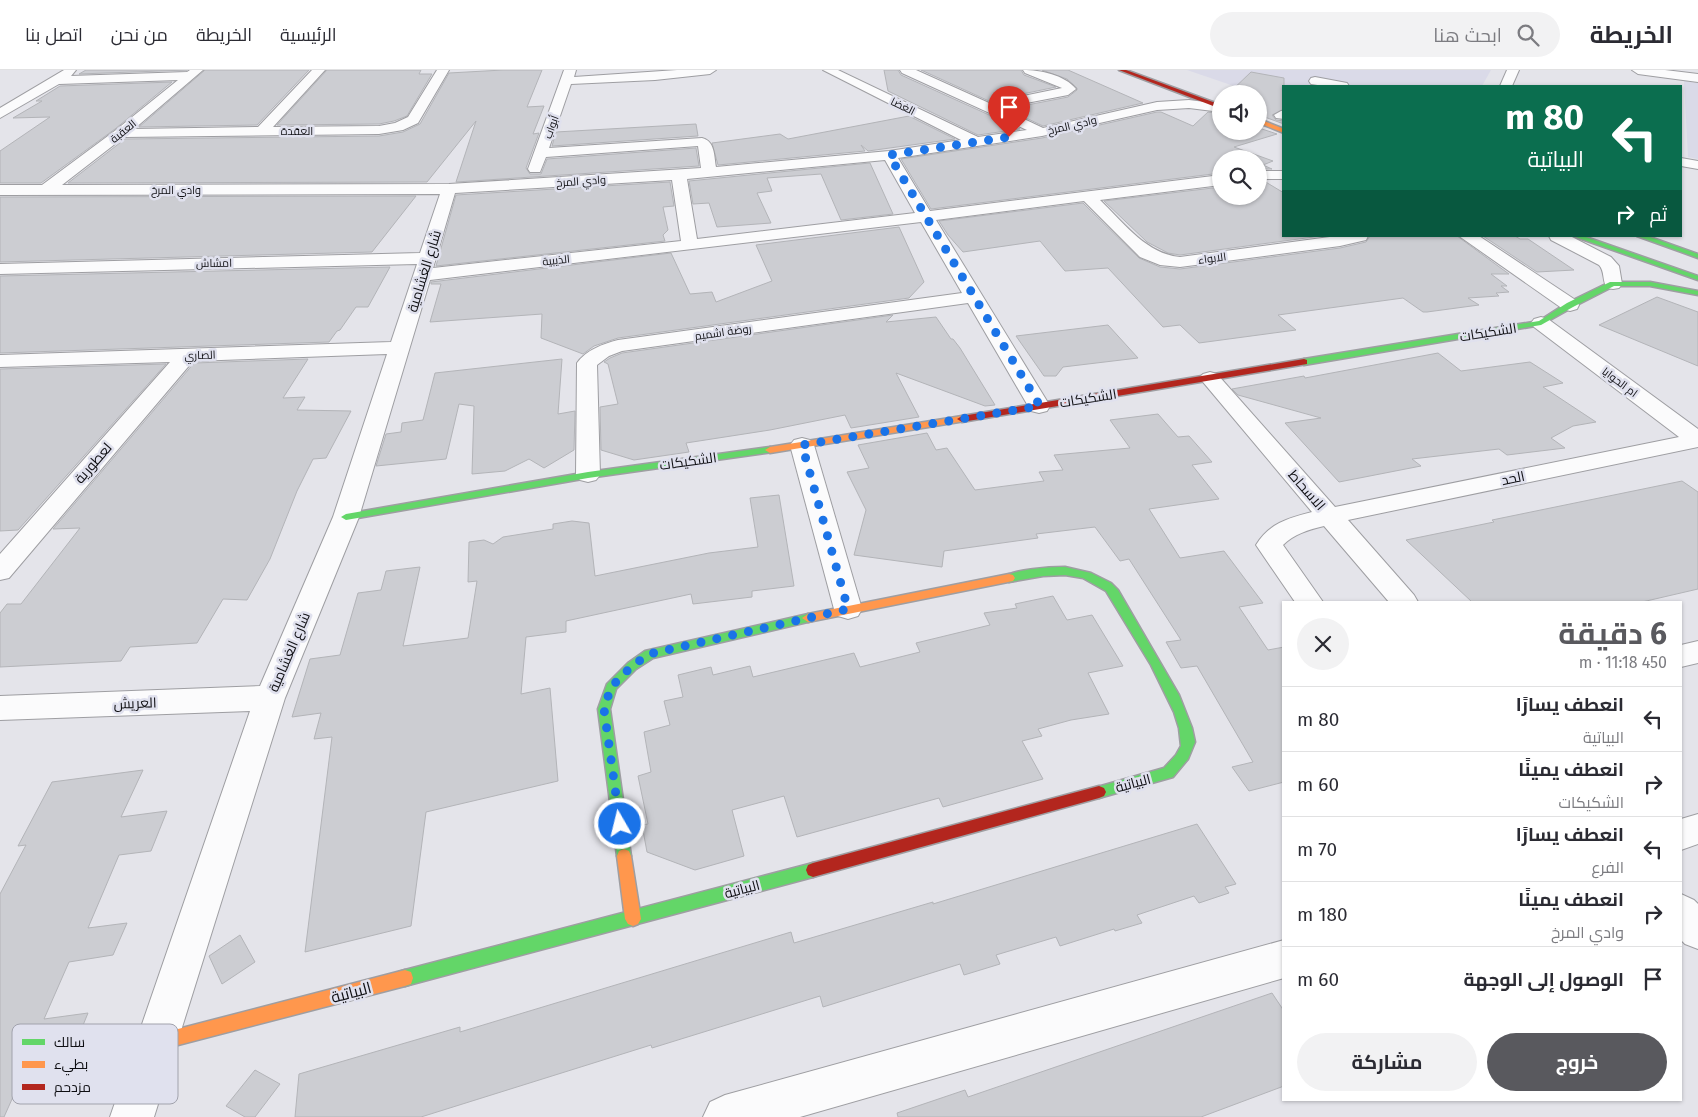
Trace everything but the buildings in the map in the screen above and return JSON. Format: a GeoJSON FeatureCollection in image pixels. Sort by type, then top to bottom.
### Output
{"type":"FeatureCollection","features":[{"type":"Feature","properties":{"kind":"street"},"geometry":{"type":"LineString","coordinates":[[0,114],[72,70]]}},
{"type":"Feature","properties":{"kind":"street"},"geometry":{"type":"LineString","coordinates":[[262,131],[319,70]]}},
{"type":"Feature","properties":{"kind":"street","name":"العقدة"},"geometry":{"type":"LineString","coordinates":[[121,133],[379,130],[398,127],[413,120],[443,70],[453,70]]}},
{"type":"Feature","properties":{"kind":"street"},"geometry":{"type":"LineString","coordinates":[[569,75],[656,76],[710,70]]}},
{"type":"Feature","properties":{"kind":"street","name":"الغضا"},"geometry":{"type":"LineString","coordinates":[[829,70],[976,142]]}},
{"type":"Feature","properties":{"kind":"street"},"geometry":{"type":"LineString","coordinates":[[906,70],[1042,132]]}},
{"type":"Feature","properties":{"kind":"street"},"geometry":{"type":"LineString","coordinates":[[987,106],[1070,90],[1067,86],[1029,70]]}},
{"type":"Feature","properties":{"kind":"street"},"geometry":{"type":"LineString","coordinates":[[1121,70],[1212,105]]}},
{"type":"Feature","properties":{"kind":"street"},"geometry":{"type":"LineString","coordinates":[[1153,70],[1187,82]]}},
{"type":"Feature","properties":{"kind":"street"},"geometry":{"type":"LineString","coordinates":[[1313,84],[1324,70]]}},
{"type":"Feature","properties":{"kind":"street"},"geometry":{"type":"LineString","coordinates":[[1506,85],[1513,70]]}},
{"type":"Feature","properties":{"kind":"street"},"geometry":{"type":"LineString","coordinates":[[1638,70],[1698,78]]}},
{"type":"Feature","properties":{"kind":"street"},"geometry":{"type":"LineString","coordinates":[[56,80],[193,73]]}},
{"type":"Feature","properties":{"kind":"street","name":"العقبة"},"geometry":{"type":"LineString","coordinates":[[46,190],[121,133],[193,73]]}},
{"type":"Feature","properties":{"kind":"street","name":"أبواب"},"geometry":{"type":"LineString","coordinates":[[530,184],[569,75]]}},
{"type":"Feature","properties":{"kind":"street"},"geometry":{"type":"LineString","coordinates":[[1313,84],[1328,85]]}},
{"type":"Feature","properties":{"kind":"street"},"geometry":{"type":"LineString","coordinates":[[1157,106],[1172,98],[1172,89]]}},
{"type":"Feature","properties":{"kind":"street","name":"وادي المرخ"},"geometry":{"type":"LineString","coordinates":[[0,190],[449,189],[709,172],[889,155],[1042,132],[1157,106],[1189,104],[1212,107]]}},
{"type":"Feature","properties":{"kind":"street"},"geometry":{"type":"LineString","coordinates":[[1267,109],[1282,115]]}},
{"type":"Feature","properties":{"kind":"street"},"geometry":{"type":"LineString","coordinates":[[1267,125],[1282,130]]}},
{"type":"Feature","properties":{"kind":"street"},"geometry":{"type":"LineString","coordinates":[[541,153],[702,142],[705,145],[709,172]]}},
{"type":"Feature","properties":{"kind":"street"},"geometry":{"type":"LineString","coordinates":[[889,155],[1040,406]]}},
{"type":"Feature","properties":{"kind":"street"},"geometry":{"type":"LineString","coordinates":[[1682,162],[1698,165]]}},
{"type":"Feature","properties":{"kind":"street"},"geometry":{"type":"LineString","coordinates":[[679,174],[690,245]]}},
{"type":"Feature","properties":{"kind":"street"},"geometry":{"type":"LineString","coordinates":[[1267,175],[1282,175]]}},
{"type":"Feature","properties":{"kind":"street"},"geometry":{"type":"LineString","coordinates":[[925,215],[1212,181]]}},
{"type":"Feature","properties":{"kind":"street","name":"شارع الغشامية"},"geometry":{"type":"LineString","coordinates":[[161,1024],[270,698],[346,517],[449,189]]}},
{"type":"Feature","properties":{"kind":"street","name":"الابواء"},"geometry":{"type":"LineString","coordinates":[[1087,196],[1146,253],[1166,261],[1180,262],[1340,241],[1356,237]]}},
{"type":"Feature","properties":{"kind":"street","name":"الذيبية"},"geometry":{"type":"LineString","coordinates":[[425,267],[690,245],[925,215]]}},
{"type":"Feature","properties":{"kind":"street"},"geometry":{"type":"LineString","coordinates":[[1468,237],[1570,305]]}},
{"type":"Feature","properties":{"kind":"street"},"geometry":{"type":"LineString","coordinates":[[1559,237],[1605,261],[1610,266],[1613,284]]}},
{"type":"Feature","properties":{"kind":"street"},"geometry":{"type":"LineString","coordinates":[[1579,237],[1698,278]]}},
{"type":"Feature","properties":{"kind":"street"},"geometry":{"type":"LineString","coordinates":[[1643,237],[1698,254]]}},
{"type":"Feature","properties":{"kind":"street"},"geometry":{"type":"LineString","coordinates":[[1655,237],[1698,254]]}},
{"type":"Feature","properties":{"kind":"street","name":"امشاش"},"geometry":{"type":"LineString","coordinates":[[0,269],[425,267]]}},
{"type":"Feature","properties":{"kind":"street","name":"الشكيكات"},"geometry":{"type":"LineString","coordinates":[[346,517],[588,475],[802,445],[1541,323],[1570,305],[1613,284],[1650,284],[1698,293]]}},
{"type":"Feature","properties":{"kind":"street","name":"روضة اشميم"},"geometry":{"type":"LineString","coordinates":[[588,475],[587,363],[602,352],[618,346],[974,297]]}},
{"type":"Feature","properties":{"kind":"street","name":"ام الحوايا"},"geometry":{"type":"LineString","coordinates":[[1541,323],[1698,440]]}},
{"type":"Feature","properties":{"kind":"street","name":"الصاري"},"geometry":{"type":"LineString","coordinates":[[0,361],[400,348]]}},
{"type":"Feature","properties":{"kind":"street","name":"لعطورية"},"geometry":{"type":"LineString","coordinates":[[0,571],[187,355]]}},
{"type":"Feature","properties":{"kind":"street","name":"الاسحاط"},"geometry":{"type":"LineString","coordinates":[[1210,378],[1403,601]]}},
{"type":"Feature","properties":{"kind":"street","name":"الحد"},"geometry":{"type":"LineString","coordinates":[[1308,601],[1269,545],[1274,536],[1282,530],[1329,516],[1698,440]]}},
{"type":"Feature","properties":{"kind":"street"},"geometry":{"type":"LineString","coordinates":[[802,445],[848,609]]}},
{"type":"Feature","properties":{"kind":"street","name":"البياتية"},"geometry":{"type":"LineString","coordinates":[[178,1037],[633,919],[1168,773],[1181,760],[1188,742],[1177,704],[1110,588],[1097,579],[1078,571],[1056,569],[848,609],[649,654],[632,666],[611,687],[604,709],[633,919]]}},
{"type":"Feature","properties":{"kind":"street"},"geometry":{"type":"LineString","coordinates":[[1682,656],[1698,652]]}},
{"type":"Feature","properties":{"kind":"street","name":"العريش"},"geometry":{"type":"LineString","coordinates":[[0,708],[270,698]]}},
{"type":"Feature","properties":{"kind":"street"},"geometry":{"type":"LineString","coordinates":[[1682,835],[1698,828]]}},
{"type":"Feature","properties":{"kind":"street"},"geometry":{"type":"LineString","coordinates":[[1682,913],[1698,931]]}},
{"type":"Feature","properties":{"kind":"street"},"geometry":{"type":"LineString","coordinates":[[725,1117],[1282,960]]}},
{"type":"Feature","properties":{"kind":"street","name":"شارع الغشامية"},"geometry":{"type":"LineString","coordinates":[[132,1117],[136,1104]]}},
{"type":"Feature","properties":{"kind":"shaded area"},"geometry":{"type":"Polygon","coordinates":[[[1187,70],[1491,70],[1483,85],[1282,85],[1282,102],[1267,97],[1267,85],[1231,85],[1187,70]]]}},
{"type":"Feature","properties":{"kind":"shaded area"},"geometry":{"type":"Polygon","coordinates":[[[1684,81],[1698,83],[1698,159],[1688,157],[1684,81]]]}},
{"type":"Feature","properties":{"kind":"traffic: fast"},"geometry":{"type":"LineString","coordinates":[[1579,237],[1697,278]]}},
{"type":"Feature","properties":{"kind":"traffic: fast"},"geometry":{"type":"LineString","coordinates":[[1643,237],[1698,256]]}},
{"type":"Feature","properties":{"kind":"traffic: fast"},"geometry":{"type":"LineString","coordinates":[[1304,362],[1541,323],[1570,305],[1613,284],[1650,284],[1698,293]]}},
{"type":"Feature","properties":{"kind":"traffic: fast"},"geometry":{"type":"LineString","coordinates":[[346,517],[588,475],[770,450]]}},
{"type":"Feature","properties":{"kind":"traffic: fast"},"geometry":{"type":"LineString","coordinates":[[1009,578],[1043,572],[1065,571],[1087,576],[1110,588],[1155,661],[1173,695],[1186,728],[1188,742],[1186,751],[1181,759],[1168,773],[1099,792]]}},
{"type":"Feature","properties":{"kind":"traffic: fast"},"geometry":{"type":"LineString","coordinates":[[624,856],[604,709],[611,687],[632,666],[649,654],[808,618]]}},
{"type":"Feature","properties":{"kind":"traffic: fast"},"geometry":{"type":"LineString","coordinates":[[405,978],[813,870]]}},
{"type":"Feature","properties":{"kind":"traffic: slow"},"geometry":{"type":"LineString","coordinates":[[1267,124],[1282,130]]}},
{"type":"Feature","properties":{"kind":"traffic: slow"},"geometry":{"type":"LineString","coordinates":[[770,450],[962,419]]}},
{"type":"Feature","properties":{"kind":"traffic: slow"},"geometry":{"type":"LineString","coordinates":[[808,618],[1009,578]]}},
{"type":"Feature","properties":{"kind":"traffic: slow"},"geometry":{"type":"LineString","coordinates":[[624,856],[633,919]]}},
{"type":"Feature","properties":{"kind":"traffic: slow"},"geometry":{"type":"LineString","coordinates":[[178,1037],[405,978]]}},
{"type":"Feature","properties":{"kind":"traffic: jam"},"geometry":{"type":"LineString","coordinates":[[1121,70],[1212,104]]}},
{"type":"Feature","properties":{"kind":"traffic: jam"},"geometry":{"type":"LineString","coordinates":[[962,419],[1304,362]]}},
{"type":"Feature","properties":{"kind":"traffic: jam"},"geometry":{"type":"LineString","coordinates":[[813,870],[1099,792]]}},
{"type":"Feature","properties":{"kind":"route"},"geometry":{"type":"LineString","coordinates":[[620,824],[604,709],[611,687],[632,666],[649,654],[848,609],[802,445],[1040,406],[889,155],[1009,137]]}}]}
